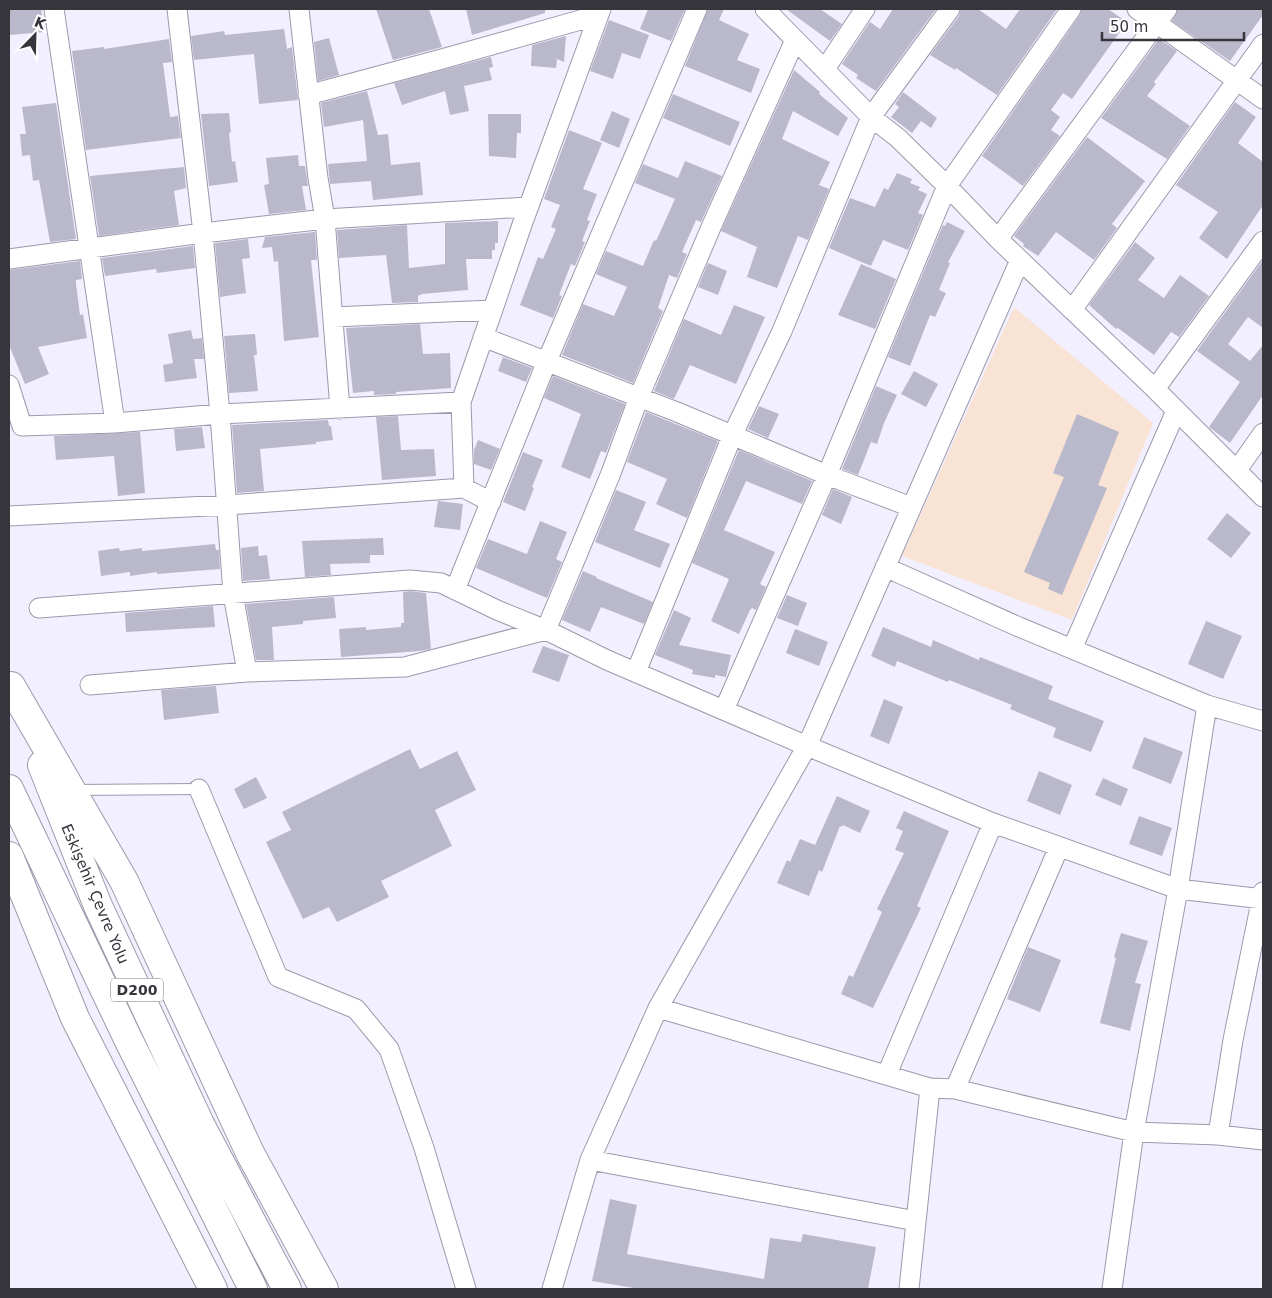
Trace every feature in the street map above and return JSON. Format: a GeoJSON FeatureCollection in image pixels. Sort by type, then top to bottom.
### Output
{"type":"FeatureCollection","features":[{"type":"Feature","properties":{"kind":"highway"},"geometry":{"type":"LineString","coordinates":[[10,684],[124,881],[250,1152],[324,1289]]}},
{"type":"Feature","properties":{"kind":"highway","name":"Eskişehir Çevre Yolu"},"geometry":{"type":"LineString","coordinates":[[10,684],[98,906],[200,1124],[287,1289]]}},
{"type":"Feature","properties":{"kind":"highway","name":"Eskişehir Çevre Yolu"},"geometry":{"type":"LineString","coordinates":[[9,789],[129,1042],[253,1289]]}},
{"type":"Feature","properties":{"kind":"highway"},"geometry":{"type":"LineString","coordinates":[[9,856],[75,1018],[213,1289]]}},
{"type":"Feature","properties":{"kind":"street"},"geometry":{"type":"LineString","coordinates":[[54,9],[114,423]]}},
{"type":"Feature","properties":{"kind":"street"},"geometry":{"type":"LineString","coordinates":[[177,9],[203,233],[228,505],[233,594],[247,672]]}},
{"type":"Feature","properties":{"kind":"street"},"geometry":{"type":"LineString","coordinates":[[299,9],[318,178],[325,219],[340,409]]}},
{"type":"Feature","properties":{"kind":"street"},"geometry":{"type":"LineString","coordinates":[[455,590],[547,362],[697,9]]}},
{"type":"Feature","properties":{"kind":"street"},"geometry":{"type":"LineString","coordinates":[[766,9],[872,117],[898,138],[998,240],[1154,389],[1263,497]]}},
{"type":"Feature","properties":{"kind":"street"},"geometry":{"type":"LineString","coordinates":[[825,69],[865,9]]}},
{"type":"Feature","properties":{"kind":"street"},"geometry":{"type":"LineString","coordinates":[[636,672],[733,434],[782,330],[872,117],[950,9]]}},
{"type":"Feature","properties":{"kind":"street"},"geometry":{"type":"LineString","coordinates":[[724,710],[827,475],[947,186],[1071,9]]}},
{"type":"Feature","properties":{"kind":"street"},"geometry":{"type":"LineString","coordinates":[[1137,9],[1162,16],[1237,80],[1263,99]]}},
{"type":"Feature","properties":{"kind":"street"},"geometry":{"type":"LineString","coordinates":[[308,95],[442,59],[600,12]]}},
{"type":"Feature","properties":{"kind":"street"},"geometry":{"type":"LineString","coordinates":[[464,488],[461,402],[528,207],[600,12]]}},
{"type":"Feature","properties":{"kind":"street"},"geometry":{"type":"LineString","coordinates":[[998,240],[1162,16]]}},
{"type":"Feature","properties":{"kind":"street"},"geometry":{"type":"LineString","coordinates":[[546,630],[612,473],[639,397],[716,216],[795,40]]}},
{"type":"Feature","properties":{"kind":"street"},"geometry":{"type":"LineString","coordinates":[[1072,310],[1263,44]]}},
{"type":"Feature","properties":{"kind":"street"},"geometry":{"type":"LineString","coordinates":[[9,259],[325,219],[528,207]]}},
{"type":"Feature","properties":{"kind":"street"},"geometry":{"type":"LineString","coordinates":[[1154,389],[1263,241]]}},
{"type":"Feature","properties":{"kind":"street"},"geometry":{"type":"LineString","coordinates":[[552,1289],[590,1160],[658,1008],[807,746],[1020,260]]}},
{"type":"Feature","properties":{"kind":"street"},"geometry":{"type":"LineString","coordinates":[[332,317],[492,310]]}},
{"type":"Feature","properties":{"kind":"street"},"geometry":{"type":"LineString","coordinates":[[483,337],[733,434],[827,475],[911,507]]}},
{"type":"Feature","properties":{"kind":"street"},"geometry":{"type":"LineString","coordinates":[[9,385],[22,426],[114,423],[220,414],[461,402]]}},
{"type":"Feature","properties":{"kind":"street"},"geometry":{"type":"LineString","coordinates":[[1072,649],[1176,411]]}},
{"type":"Feature","properties":{"kind":"street"},"geometry":{"type":"LineString","coordinates":[[1236,470],[1263,433]]}},
{"type":"Feature","properties":{"kind":"street"},"geometry":{"type":"LineString","coordinates":[[9,516],[228,505],[464,488],[491,502]]}},
{"type":"Feature","properties":{"kind":"street"},"geometry":{"type":"LineString","coordinates":[[885,567],[1072,649],[1207,705],[1263,721]]}},
{"type":"Feature","properties":{"kind":"street"},"geometry":{"type":"LineString","coordinates":[[39,608],[410,580],[441,582],[497,610],[546,630],[636,672],[807,746],[993,823],[1178,889],[1263,896],[1233,1040],[1218,1135]]}},
{"type":"Feature","properties":{"kind":"street"},"geometry":{"type":"LineString","coordinates":[[90,685],[247,672],[405,667],[546,630]]}},
{"type":"Feature","properties":{"kind":"street"},"geometry":{"type":"LineString","coordinates":[[1112,1289],[1134,1132],[1178,889],[1207,705]]}},
{"type":"Feature","properties":{"kind":"street"},"geometry":{"type":"LineString","coordinates":[[199,789],[278,977],[356,1009],[389,1049],[424,1148],[466,1289]]}},
{"type":"Feature","properties":{"kind":"street"},"geometry":{"type":"LineString","coordinates":[[887,1074],[993,823]]}},
{"type":"Feature","properties":{"kind":"street"},"geometry":{"type":"LineString","coordinates":[[955,1089],[1060,848]]}},
{"type":"Feature","properties":{"kind":"street"},"geometry":{"type":"LineString","coordinates":[[658,1008],[930,1088],[955,1089],[1134,1132],[1218,1135],[1263,1140]]}},
{"type":"Feature","properties":{"kind":"street"},"geometry":{"type":"LineString","coordinates":[[910,1289],[930,1088]]}},
{"type":"Feature","properties":{"kind":"street"},"geometry":{"type":"LineString","coordinates":[[590,1160],[916,1221]]}},
{"type":"Feature","properties":{"kind":"lane"},"geometry":{"type":"LineString","coordinates":[[72,790],[199,789]]}},
{"type":"Feature","properties":{"kind":"shaded area"},"geometry":{"type":"Polygon","coordinates":[[[1014,307],[1153,423],[1072,620],[902,556],[1014,307]]]}},
{"type":"Feature","properties":{"kind":"building"},"geometry":{"type":"Polygon","coordinates":[[[9,9],[41,9],[44,32],[9,35],[9,9]]]}},
{"type":"Feature","properties":{"kind":"building"},"geometry":{"type":"Polygon","coordinates":[[[376,9],[429,9],[442,47],[393,60],[376,9]]]}},
{"type":"Feature","properties":{"kind":"building"},"geometry":{"type":"Polygon","coordinates":[[[466,9],[545,9],[545,13],[472,35],[466,9]]]}},
{"type":"Feature","properties":{"kind":"building"},"geometry":{"type":"Polygon","coordinates":[[[648,9],[685,9],[671,41],[640,29],[648,9]]]}},
{"type":"Feature","properties":{"kind":"building"},"geometry":{"type":"Polygon","coordinates":[[[708,9],[724,9],[719,20],[749,34],[737,60],[760,69],[751,93],[685,66],[708,9]]]}},
{"type":"Feature","properties":{"kind":"building"},"geometry":{"type":"Polygon","coordinates":[[[786,9],[820,9],[842,24],[830,41],[786,9]]]}},
{"type":"Feature","properties":{"kind":"building"},"geometry":{"type":"Polygon","coordinates":[[[893,9],[936,9],[876,91],[856,78],[858,75],[842,64],[870,22],[880,29],[893,9]]]}},
{"type":"Feature","properties":{"kind":"building"},"geometry":{"type":"Polygon","coordinates":[[[961,9],[978,9],[1006,29],[1020,9],[1057,9],[997,95],[956,68],[955,70],[930,55],[959,16],[961,9]]]}},
{"type":"Feature","properties":{"kind":"building"},"geometry":{"type":"Polygon","coordinates":[[[1082,9],[1108,9],[1127,22],[1072,99],[1063,93],[1051,110],[1060,117],[1051,130],[1060,136],[1023,186],[982,156],[1080,15],[1082,9]]]}},
{"type":"Feature","properties":{"kind":"building"},"geometry":{"type":"Polygon","coordinates":[[[1178,9],[1263,9],[1263,15],[1230,61],[1172,21],[1178,9]]]}},
{"type":"Feature","properties":{"kind":"building"},"geometry":{"type":"Polygon","coordinates":[[[609,20],[649,35],[640,59],[622,53],[613,79],[590,71],[609,20]]]}},
{"type":"Feature","properties":{"kind":"building"},"geometry":{"type":"Polygon","coordinates":[[[284,29],[287,49],[292,47],[298,100],[259,104],[254,54],[194,60],[191,36],[224,31],[225,35],[284,29]]]}},
{"type":"Feature","properties":{"kind":"building"},"geometry":{"type":"Polygon","coordinates":[[[566,36],[564,62],[557,59],[556,68],[531,66],[532,45],[566,36]]]}},
{"type":"Feature","properties":{"kind":"building"},"geometry":{"type":"Polygon","coordinates":[[[329,38],[339,75],[318,81],[314,42],[329,38]]]}},
{"type":"Feature","properties":{"kind":"building"},"geometry":{"type":"Polygon","coordinates":[[[169,39],[172,62],[163,63],[170,117],[178,116],[181,138],[86,150],[72,51],[104,47],[104,49],[169,39]]]}},
{"type":"Feature","properties":{"kind":"building"},"geometry":{"type":"Polygon","coordinates":[[[1159,39],[1177,51],[1154,82],[1156,84],[1147,96],[1190,126],[1167,159],[1101,118],[1159,39]]]}},
{"type":"Feature","properties":{"kind":"building"},"geometry":{"type":"Polygon","coordinates":[[[491,57],[493,67],[489,68],[492,80],[464,86],[469,111],[450,115],[445,91],[402,105],[394,83],[491,57]]]}},
{"type":"Feature","properties":{"kind":"building"},"geometry":{"type":"Polygon","coordinates":[[[794,70],[848,118],[838,136],[793,111],[782,139],[830,162],[819,185],[829,189],[808,240],[798,236],[777,288],[747,277],[757,247],[721,231],[794,70]]]}},
{"type":"Feature","properties":{"kind":"building"},"geometry":{"type":"Polygon","coordinates":[[[367,91],[378,135],[388,134],[391,165],[420,162],[423,195],[373,200],[371,181],[330,184],[328,164],[367,161],[363,120],[324,127],[321,103],[367,91]]]}},
{"type":"Feature","properties":{"kind":"building"},"geometry":{"type":"Polygon","coordinates":[[[903,92],[937,118],[931,128],[921,121],[912,133],[891,117],[899,107],[895,104],[903,92]]]}},
{"type":"Feature","properties":{"kind":"building"},"geometry":{"type":"Polygon","coordinates":[[[673,94],[740,122],[730,146],[663,118],[673,94]]]}},
{"type":"Feature","properties":{"kind":"building"},"geometry":{"type":"Polygon","coordinates":[[[1235,102],[1256,117],[1238,143],[1263,162],[1263,205],[1227,259],[1199,238],[1218,212],[1176,185],[1235,102]]]}},
{"type":"Feature","properties":{"kind":"building"},"geometry":{"type":"Polygon","coordinates":[[[56,103],[76,239],[50,242],[39,180],[33,181],[30,155],[22,156],[20,134],[26,134],[22,107],[56,103]]]}},
{"type":"Feature","properties":{"kind":"building"},"geometry":{"type":"Polygon","coordinates":[[[612,111],[630,119],[619,148],[600,140],[612,111]]]}},
{"type":"Feature","properties":{"kind":"building"},"geometry":{"type":"Polygon","coordinates":[[[229,113],[232,162],[235,161],[238,182],[209,186],[201,114],[229,113]]]}},
{"type":"Feature","properties":{"kind":"building"},"geometry":{"type":"Polygon","coordinates":[[[488,114],[521,114],[521,133],[517,133],[516,158],[489,156],[488,114]]]}},
{"type":"Feature","properties":{"kind":"building"},"geometry":{"type":"Polygon","coordinates":[[[569,130],[602,143],[583,189],[597,194],[587,220],[590,221],[582,241],[585,242],[575,266],[571,264],[559,295],[562,296],[553,318],[520,305],[538,257],[543,259],[556,229],[551,227],[560,205],[544,199],[569,130]]]}},
{"type":"Feature","properties":{"kind":"building"},"geometry":{"type":"Polygon","coordinates":[[[1087,137],[1145,181],[1112,224],[1117,228],[1094,260],[1056,232],[1038,256],[1023,246],[1024,244],[1014,236],[1087,137]]]}},
{"type":"Feature","properties":{"kind":"building"},"geometry":{"type":"Polygon","coordinates":[[[298,155],[299,166],[305,166],[308,186],[302,186],[306,210],[269,214],[264,185],[269,184],[266,158],[298,155]]]}},
{"type":"Feature","properties":{"kind":"building"},"geometry":{"type":"Polygon","coordinates":[[[685,161],[722,176],[701,222],[696,220],[682,252],[687,254],[677,278],[669,275],[658,308],[663,311],[633,383],[562,355],[583,304],[614,316],[627,287],[596,274],[606,251],[643,266],[675,199],[635,183],[643,164],[678,178],[685,161]]]}},
{"type":"Feature","properties":{"kind":"building"},"geometry":{"type":"Polygon","coordinates":[[[184,167],[186,188],[174,191],[179,225],[99,236],[90,176],[184,167]]]}},
{"type":"Feature","properties":{"kind":"building"},"geometry":{"type":"Polygon","coordinates":[[[897,173],[912,179],[910,183],[920,187],[918,190],[927,194],[918,213],[923,215],[908,250],[883,240],[871,266],[829,248],[850,198],[875,207],[884,188],[888,190],[897,173]]]}},
{"type":"Feature","properties":{"kind":"building"},"geometry":{"type":"Polygon","coordinates":[[[498,221],[498,243],[495,243],[495,250],[492,250],[492,259],[466,259],[468,290],[422,294],[418,296],[418,302],[392,303],[386,255],[339,258],[337,230],[407,225],[409,268],[445,264],[445,223],[498,221]]]}},
{"type":"Feature","properties":{"kind":"building"},"geometry":{"type":"Polygon","coordinates":[[[947,222],[965,231],[948,262],[950,263],[939,290],[946,293],[935,317],[930,315],[910,366],[888,357],[943,225],[945,226],[947,222]]]}},
{"type":"Feature","properties":{"kind":"building"},"geometry":{"type":"Polygon","coordinates":[[[315,232],[317,260],[311,260],[319,337],[284,341],[278,261],[274,262],[272,247],[262,248],[265,237],[315,232]]]}},
{"type":"Feature","properties":{"kind":"building"},"geometry":{"type":"Polygon","coordinates":[[[248,239],[250,258],[242,259],[246,293],[220,297],[215,243],[248,239]]]}},
{"type":"Feature","properties":{"kind":"building"},"geometry":{"type":"Polygon","coordinates":[[[1135,242],[1155,258],[1138,280],[1164,298],[1180,275],[1209,296],[1179,337],[1171,332],[1154,355],[1118,328],[1116,329],[1089,305],[1135,242]]]}},
{"type":"Feature","properties":{"kind":"building"},"geometry":{"type":"Polygon","coordinates":[[[193,246],[195,268],[157,273],[156,269],[105,276],[102,258],[193,246]]]}},
{"type":"Feature","properties":{"kind":"building"},"geometry":{"type":"Polygon","coordinates":[[[1263,260],[1263,328],[1248,317],[1228,344],[1250,361],[1263,345],[1263,395],[1230,443],[1209,427],[1240,382],[1197,351],[1263,260]]]}},
{"type":"Feature","properties":{"kind":"building"},"geometry":{"type":"Polygon","coordinates":[[[80,261],[82,279],[76,280],[76,284],[80,315],[83,314],[87,338],[38,347],[49,374],[25,384],[9,345],[9,270],[80,261]]]}},
{"type":"Feature","properties":{"kind":"building"},"geometry":{"type":"Polygon","coordinates":[[[708,263],[727,271],[718,295],[698,287],[708,263]]]}},
{"type":"Feature","properties":{"kind":"building"},"geometry":{"type":"Polygon","coordinates":[[[861,264],[896,279],[875,329],[838,315],[861,264]]]}},
{"type":"Feature","properties":{"kind":"building"},"geometry":{"type":"Polygon","coordinates":[[[734,305],[765,317],[736,384],[690,365],[674,399],[654,391],[684,319],[721,335],[734,305]]]}},
{"type":"Feature","properties":{"kind":"building"},"geometry":{"type":"Polygon","coordinates":[[[420,324],[423,354],[450,353],[451,388],[396,392],[396,394],[374,395],[374,391],[353,393],[346,328],[420,324]]]}},
{"type":"Feature","properties":{"kind":"building"},"geometry":{"type":"Polygon","coordinates":[[[191,330],[193,339],[202,338],[204,359],[194,359],[197,378],[165,382],[163,365],[173,363],[168,334],[191,330]]]}},
{"type":"Feature","properties":{"kind":"building"},"geometry":{"type":"Polygon","coordinates":[[[255,334],[257,355],[254,355],[258,391],[229,393],[224,336],[255,334]]]}},
{"type":"Feature","properties":{"kind":"building"},"geometry":{"type":"Polygon","coordinates":[[[503,357],[532,368],[526,382],[498,371],[503,357]]]}},
{"type":"Feature","properties":{"kind":"building"},"geometry":{"type":"Polygon","coordinates":[[[914,371],[938,384],[926,407],[901,394],[914,371]]]}},
{"type":"Feature","properties":{"kind":"building"},"geometry":{"type":"Polygon","coordinates":[[[553,376],[625,404],[606,453],[601,451],[590,479],[561,467],[581,414],[544,398],[553,376]]]}},
{"type":"Feature","properties":{"kind":"building"},"geometry":{"type":"Polygon","coordinates":[[[876,386],[897,395],[877,444],[871,442],[858,475],[842,469],[876,386]]]}},
{"type":"Feature","properties":{"kind":"building"},"geometry":{"type":"Polygon","coordinates":[[[759,406],[779,414],[768,438],[748,429],[759,406]]]}},
{"type":"Feature","properties":{"kind":"building"},"geometry":{"type":"Polygon","coordinates":[[[646,412],[718,441],[687,518],[656,504],[667,479],[627,462],[646,412]]]}},
{"type":"Feature","properties":{"kind":"building"},"geometry":{"type":"Polygon","coordinates":[[[1077,414],[1119,432],[1098,485],[1107,488],[1062,595],[1048,589],[1050,583],[1024,572],[1064,477],[1053,473],[1077,414]]]}},
{"type":"Feature","properties":{"kind":"building"},"geometry":{"type":"Polygon","coordinates":[[[398,416],[401,450],[434,449],[436,476],[382,480],[376,417],[398,416]]]}},
{"type":"Feature","properties":{"kind":"building"},"geometry":{"type":"Polygon","coordinates":[[[328,420],[333,440],[316,442],[316,444],[260,449],[264,491],[237,493],[232,425],[328,420]]]}},
{"type":"Feature","properties":{"kind":"building"},"geometry":{"type":"Polygon","coordinates":[[[202,427],[205,448],[176,451],[174,429],[202,427]]]}},
{"type":"Feature","properties":{"kind":"building"},"geometry":{"type":"Polygon","coordinates":[[[140,432],[145,493],[118,496],[114,456],[56,460],[54,436],[140,432]]]}},
{"type":"Feature","properties":{"kind":"building"},"geometry":{"type":"Polygon","coordinates":[[[478,440],[500,449],[491,470],[474,464],[474,450],[478,440]]]}},
{"type":"Feature","properties":{"kind":"building"},"geometry":{"type":"Polygon","coordinates":[[[739,450],[812,481],[802,504],[746,481],[724,530],[775,552],[760,584],[766,587],[756,610],[752,608],[750,610],[739,634],[711,621],[729,579],[692,563],[739,450]]]}},
{"type":"Feature","properties":{"kind":"building"},"geometry":{"type":"Polygon","coordinates":[[[523,452],[543,460],[525,511],[503,502],[523,452]]]}},
{"type":"Feature","properties":{"kind":"building"},"geometry":{"type":"Polygon","coordinates":[[[833,489],[852,497],[841,524],[822,515],[833,489]]]}},
{"type":"Feature","properties":{"kind":"building"},"geometry":{"type":"Polygon","coordinates":[[[616,490],[646,502],[634,530],[670,544],[660,568],[595,542],[616,490]]]}},
{"type":"Feature","properties":{"kind":"building"},"geometry":{"type":"Polygon","coordinates":[[[438,501],[463,504],[460,530],[434,527],[438,501]]]}},
{"type":"Feature","properties":{"kind":"building"},"geometry":{"type":"Polygon","coordinates":[[[1227,513],[1251,533],[1231,558],[1207,539],[1227,513]]]}},
{"type":"Feature","properties":{"kind":"building"},"geometry":{"type":"Polygon","coordinates":[[[540,521],[567,532],[556,559],[562,562],[547,598],[476,568],[488,539],[527,554],[540,521]]]}},
{"type":"Feature","properties":{"kind":"building"},"geometry":{"type":"Polygon","coordinates":[[[383,538],[384,555],[370,555],[370,563],[330,564],[331,575],[305,577],[302,541],[383,538]]]}},
{"type":"Feature","properties":{"kind":"building"},"geometry":{"type":"Polygon","coordinates":[[[215,544],[216,550],[219,550],[220,569],[157,574],[157,572],[130,576],[130,572],[101,576],[98,551],[119,548],[120,551],[142,548],[142,551],[215,544]]]}},
{"type":"Feature","properties":{"kind":"building"},"geometry":{"type":"Polygon","coordinates":[[[258,546],[259,556],[267,555],[270,579],[243,581],[241,548],[258,546]]]}},
{"type":"Feature","properties":{"kind":"building"},"geometry":{"type":"Polygon","coordinates":[[[583,571],[653,602],[644,624],[601,607],[590,632],[562,620],[583,571]]]}},
{"type":"Feature","properties":{"kind":"building"},"geometry":{"type":"Polygon","coordinates":[[[403,592],[426,593],[431,649],[341,657],[339,629],[366,627],[366,630],[401,627],[401,623],[404,623],[403,592]]]}},
{"type":"Feature","properties":{"kind":"building"},"geometry":{"type":"Polygon","coordinates":[[[787,595],[807,603],[798,626],[777,618],[787,595]]]}},
{"type":"Feature","properties":{"kind":"building"},"geometry":{"type":"Polygon","coordinates":[[[334,597],[336,618],[303,621],[303,624],[272,627],[274,660],[256,660],[246,604],[334,597]]]}},
{"type":"Feature","properties":{"kind":"building"},"geometry":{"type":"Polygon","coordinates":[[[213,606],[215,627],[126,632],[125,613],[213,606]]]}},
{"type":"Feature","properties":{"kind":"building"},"geometry":{"type":"Polygon","coordinates":[[[674,610],[691,618],[679,645],[731,655],[726,677],[715,675],[715,678],[692,674],[693,670],[655,655],[674,610]]]}},
{"type":"Feature","properties":{"kind":"building"},"geometry":{"type":"Polygon","coordinates":[[[1206,621],[1242,636],[1223,679],[1188,664],[1206,621]]]}},
{"type":"Feature","properties":{"kind":"building"},"geometry":{"type":"Polygon","coordinates":[[[883,627],[931,647],[933,640],[979,660],[980,657],[1053,686],[1048,699],[1104,721],[1091,752],[1053,737],[1056,728],[1010,709],[1012,705],[897,661],[895,667],[871,656],[883,627]]]}},
{"type":"Feature","properties":{"kind":"building"},"geometry":{"type":"Polygon","coordinates":[[[795,629],[828,642],[819,666],[786,653],[795,629]]]}},
{"type":"Feature","properties":{"kind":"building"},"geometry":{"type":"Polygon","coordinates":[[[543,646],[569,655],[559,682],[532,672],[543,646]]]}},
{"type":"Feature","properties":{"kind":"building"},"geometry":{"type":"Polygon","coordinates":[[[216,686],[219,713],[164,720],[161,690],[216,686]]]}},
{"type":"Feature","properties":{"kind":"building"},"geometry":{"type":"Polygon","coordinates":[[[884,699],[903,707],[889,744],[870,736],[884,699]]]}},
{"type":"Feature","properties":{"kind":"building"},"geometry":{"type":"Polygon","coordinates":[[[1144,737],[1183,752],[1171,784],[1132,768],[1144,737]]]}},
{"type":"Feature","properties":{"kind":"building"},"geometry":{"type":"Polygon","coordinates":[[[410,749],[420,769],[457,751],[476,790],[435,810],[452,846],[381,881],[389,897],[337,922],[329,907],[303,919],[266,842],[291,830],[282,812],[410,749]]]}},
{"type":"Feature","properties":{"kind":"building"},"geometry":{"type":"Polygon","coordinates":[[[1039,771],[1072,785],[1060,815],[1027,801],[1039,771]]]}},
{"type":"Feature","properties":{"kind":"building"},"geometry":{"type":"Polygon","coordinates":[[[256,777],[267,798],[244,809],[234,789],[256,777]]]}},
{"type":"Feature","properties":{"kind":"building"},"geometry":{"type":"Polygon","coordinates":[[[1103,778],[1128,789],[1121,806],[1095,795],[1103,778]]]}},
{"type":"Feature","properties":{"kind":"building"},"geometry":{"type":"Polygon","coordinates":[[[837,796],[870,811],[860,833],[843,825],[842,827],[840,826],[822,872],[819,870],[809,896],[777,883],[787,860],[790,862],[800,839],[815,845],[837,796]]]}},
{"type":"Feature","properties":{"kind":"building"},"geometry":{"type":"Polygon","coordinates":[[[904,811],[949,831],[917,906],[921,908],[873,1008],[841,994],[849,975],[853,977],[882,912],[877,909],[904,853],[895,850],[903,831],[896,828],[904,811]]]}},
{"type":"Feature","properties":{"kind":"building"},"geometry":{"type":"Polygon","coordinates":[[[1139,816],[1172,828],[1162,856],[1129,844],[1139,816]]]}},
{"type":"Feature","properties":{"kind":"building"},"geometry":{"type":"Polygon","coordinates":[[[1121,933],[1148,941],[1135,983],[1141,984],[1130,1031],[1100,1023],[1121,933]]]}},
{"type":"Feature","properties":{"kind":"building"},"geometry":{"type":"Polygon","coordinates":[[[1028,947],[1061,960],[1040,1012],[1007,999],[1028,947]]]}},
{"type":"Feature","properties":{"kind":"building"},"geometry":{"type":"Polygon","coordinates":[[[610,1199],[637,1205],[627,1254],[764,1279],[770,1238],[801,1242],[803,1234],[876,1247],[868,1289],[640,1289],[592,1281],[610,1199]]]}}]}
